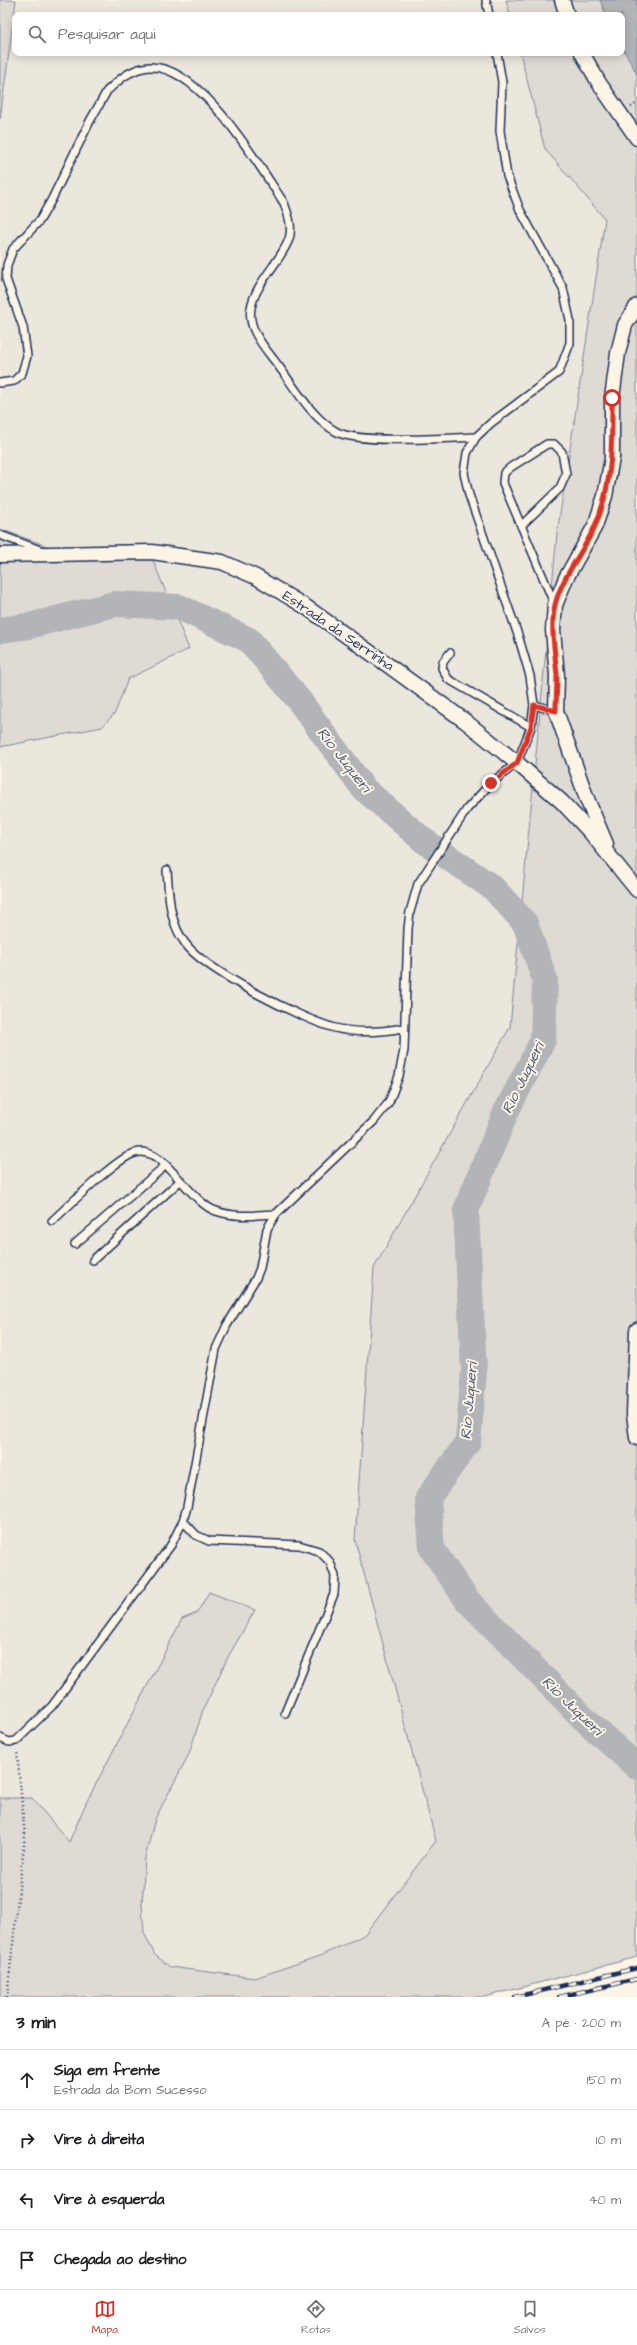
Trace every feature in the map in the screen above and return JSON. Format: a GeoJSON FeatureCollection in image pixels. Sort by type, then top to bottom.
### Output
{"type":"FeatureCollection","features":[{"type":"Feature","properties":{"kind":"street"},"geometry":{"type":"LineString","coordinates":[[562,0],[566,12]]}},
{"type":"Feature","properties":{"kind":"street"},"geometry":{"type":"LineString","coordinates":[[584,56],[599,83],[637,138]]}},
{"type":"Feature","properties":{"kind":"street"},"geometry":{"type":"LineString","coordinates":[[637,306],[625,325],[618,353],[612,398],[612,458],[604,496],[595,526],[566,578],[555,605],[553,630],[557,676],[556,711],[587,799],[612,859],[637,890]]}},
{"type":"Feature","properties":{"kind":"street","name":"Estrada da Serrinha"},"geometry":{"type":"LineString","coordinates":[[0,555],[53,556],[152,552],[222,562],[256,577],[306,607],[465,721],[562,802],[612,859]]}},
{"type":"Feature","properties":{"kind":"street"},"geometry":{"type":"LineString","coordinates":[[637,1330],[634,1406],[637,1438]]}},
{"type":"Feature","properties":{"kind":"lane"},"geometry":{"type":"LineString","coordinates":[[486,0],[488,12]]}},
{"type":"Feature","properties":{"kind":"lane"},"geometry":{"type":"LineString","coordinates":[[0,1738],[9,1742],[16,1741],[52,1706],[171,1545],[183,1521],[196,1461],[216,1349],[227,1325],[256,1278],[260,1268],[267,1229],[276,1214],[374,1121],[389,1102],[400,1076],[404,1028],[408,923],[411,905],[418,884],[452,830],[479,795],[517,763],[531,727],[534,705],[530,676],[518,635],[469,495],[464,473],[467,453],[476,437],[491,422],[558,372],[570,343],[570,320],[563,288],[520,210],[507,176],[500,131],[502,82],[498,56]]}},
{"type":"Feature","properties":{"kind":"lane"},"geometry":{"type":"LineString","coordinates":[[0,383],[14,381],[22,373],[27,356],[24,327],[6,279],[7,265],[13,249],[40,220],[108,91],[122,77],[143,67],[165,69],[188,80],[213,103],[284,203],[290,222],[289,239],[256,295],[251,308],[257,337],[309,406],[324,423],[338,432],[355,436],[396,438],[476,437]]}},
{"type":"Feature","properties":{"kind":"lane"},"geometry":{"type":"LineString","coordinates":[[521,526],[560,488],[565,478],[562,452],[554,444],[548,444],[511,466],[504,473],[503,483],[521,526],[555,605]]}},
{"type":"Feature","properties":{"kind":"lane"},"geometry":{"type":"LineString","coordinates":[[0,535],[53,556]]}},
{"type":"Feature","properties":{"kind":"lane"},"geometry":{"type":"LineString","coordinates":[[450,653],[443,662],[442,668],[448,679],[531,727]]}},
{"type":"Feature","properties":{"kind":"lane"},"geometry":{"type":"LineString","coordinates":[[534,705],[556,711]]}},
{"type":"Feature","properties":{"kind":"lane"},"geometry":{"type":"LineString","coordinates":[[166,870],[172,918],[185,944],[209,966],[266,997],[335,1028],[361,1032],[404,1028]]}},
{"type":"Feature","properties":{"kind":"lane"},"geometry":{"type":"LineString","coordinates":[[52,1220],[124,1157],[144,1151],[155,1156],[166,1165],[180,1182],[214,1211],[239,1216],[276,1214]]}},
{"type":"Feature","properties":{"kind":"lane"},"geometry":{"type":"LineString","coordinates":[[75,1244],[166,1165]]}},
{"type":"Feature","properties":{"kind":"lane"},"geometry":{"type":"LineString","coordinates":[[93,1260],[180,1182]]}},
{"type":"Feature","properties":{"kind":"lane"},"geometry":{"type":"LineString","coordinates":[[183,1521],[196,1535],[209,1541],[299,1545],[318,1551],[330,1562],[335,1576],[334,1594],[285,1713]]}},
{"type":"Feature","properties":{"kind":"path"},"geometry":{"type":"LineString","coordinates":[[7,1997],[25,1836],[16,1741]]}},
{"type":"Feature","properties":{"kind":"shaded area"},"geometry":{"type":"Polygon","coordinates":[[[0,0],[16,0],[14,12],[12,12],[12,30],[0,119],[0,0]]]}},
{"type":"Feature","properties":{"kind":"shaded area"},"geometry":{"type":"Polygon","coordinates":[[[16,0],[506,0],[509,12],[14,12],[16,0]]]}},
{"type":"Feature","properties":{"kind":"shaded area"},"geometry":{"type":"Polygon","coordinates":[[[506,0],[637,0],[637,1957],[485,1997],[0,1997],[0,1798],[32,1798],[69,1842],[86,1803],[182,1619],[197,1613],[209,1592],[255,1610],[228,1657],[203,1710],[189,1754],[155,1819],[145,1858],[142,1904],[144,1933],[155,1955],[170,1967],[255,1978],[322,1955],[364,1935],[436,1841],[355,1540],[374,1268],[510,1027],[557,534],[605,219],[545,149],[521,56],[625,56],[625,12],[509,12],[506,0]]]}},
{"type":"Feature","properties":{"kind":"shaded area"},"geometry":{"type":"Polygon","coordinates":[[[600,0],[637,0],[637,74],[625,52],[625,12],[605,12],[600,0]]]}},
{"type":"Feature","properties":{"kind":"shaded area"},"geometry":{"type":"Polygon","coordinates":[[[12,30],[12,56],[521,56],[545,148],[605,218],[557,534],[510,1027],[374,1268],[355,1540],[436,1841],[364,1935],[322,1955],[255,1978],[170,1967],[155,1955],[144,1933],[32,1798],[0,1798],[0,747],[102,727],[115,713],[128,679],[189,649],[61,551],[0,529],[0,119],[12,30]]]}},
{"type":"Feature","properties":{"kind":"shaded area"},"geometry":{"type":"Polygon","coordinates":[[[0,529],[61,551],[148,548],[189,649],[128,679],[115,713],[102,727],[0,747],[0,529]]]}},
{"type":"Feature","properties":{"kind":"waterway","name":"Rio Juqueri"},"geometry":{"type":"LineString","coordinates":[[0,630],[29,626],[114,604],[179,607],[249,640],[298,699],[364,789],[423,840],[493,888],[525,923],[545,980],[543,1040],[506,1112],[466,1210],[474,1371],[468,1442],[428,1498],[432,1549],[467,1600],[583,1718],[637,1767]]}},
{"type":"Feature","properties":{"kind":"railway"},"geometry":{"type":"LineString","coordinates":[[515,1997],[637,1968]]}},
{"type":"Feature","properties":{"kind":"railway"},"geometry":{"type":"LineString","coordinates":[[559,1997],[637,1979]]}},
{"type":"Feature","properties":{"kind":"route"},"geometry":{"type":"LineString","coordinates":[[491,783],[517,763],[531,727],[534,705],[556,711],[557,676],[553,630],[555,605],[566,578],[595,526],[604,496],[612,458],[612,398]]}}]}
